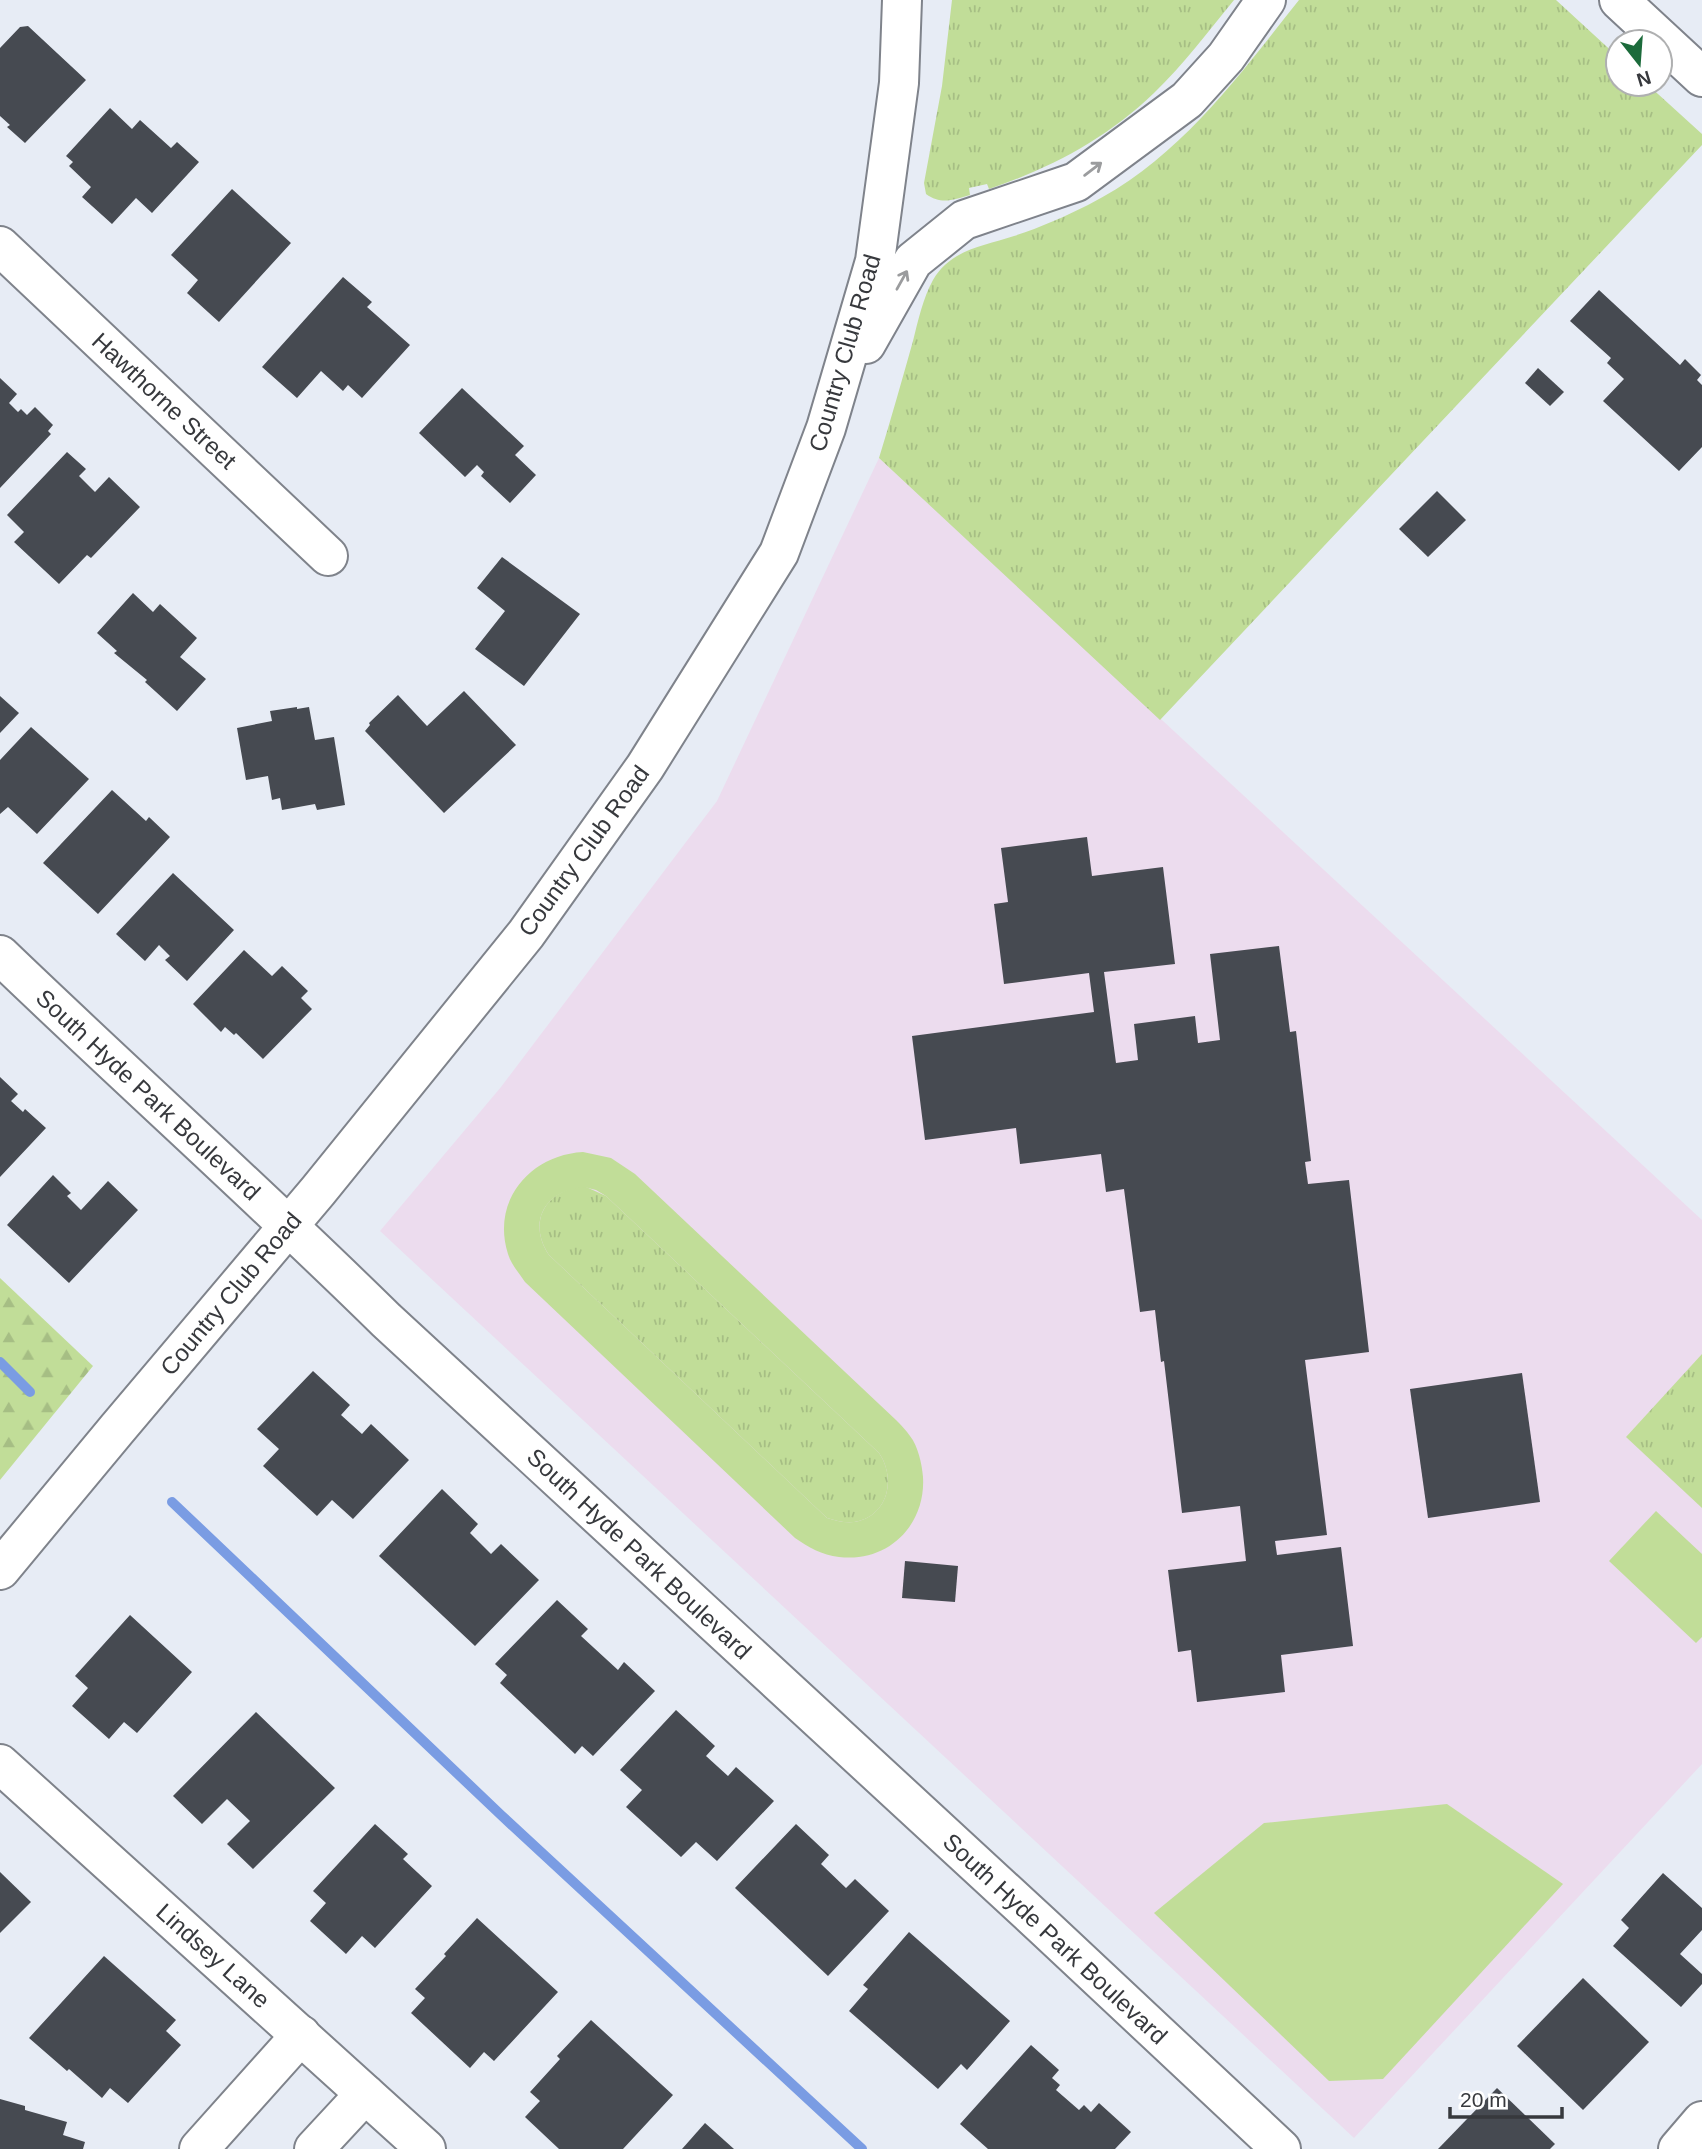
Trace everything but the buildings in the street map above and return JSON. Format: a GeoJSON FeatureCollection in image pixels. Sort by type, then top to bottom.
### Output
{"type":"FeatureCollection","features":[{"type":"Feature","properties":{"kind":"street","name":"Country Club Road"},"geometry":{"type":"LineString","coordinates":[[0,1570],[327,1181],[526,934],[646,767],[779,553],[826,428],[875,261],[899,83],[902,0]]}},
{"type":"Feature","properties":{"kind":"street"},"geometry":{"type":"LineString","coordinates":[[833,404],[913,261],[964,220],[1076,182],[1187,100],[1226,57],[1266,0]]}},
{"type":"Feature","properties":{"kind":"street"},"geometry":{"type":"LineString","coordinates":[[1619,0],[1702,77]]}},
{"type":"Feature","properties":{"kind":"street","name":"Hawthorne Street"},"geometry":{"type":"LineString","coordinates":[[0,246],[328,556]]}},
{"type":"Feature","properties":{"kind":"street","name":"South Hyde Park Boulevard"},"geometry":{"type":"LineString","coordinates":[[0,955],[444,1374],[1281,2149]]}},
{"type":"Feature","properties":{"kind":"street","name":"Lindsey Lane"},"geometry":{"type":"LineString","coordinates":[[0,1764],[426,2149]]}},
{"type":"Feature","properties":{"kind":"street"},"geometry":{"type":"LineString","coordinates":[[199,2149],[301,2035]]}},
{"type":"Feature","properties":{"kind":"street"},"geometry":{"type":"LineString","coordinates":[[314,2149],[365,2094]]}},
{"type":"Feature","properties":{"kind":"street"},"geometry":{"type":"LineString","coordinates":[[1678,2149],[1702,2121]]}},
{"type":"Feature","properties":{"kind":"shaded area"},"geometry":{"type":"Polygon","coordinates":[[[879,458],[1702,1220],[1702,1764],[1354,2138],[380,1231],[501,1087],[717,801],[879,458]]]}},
{"type":"Feature","properties":{"kind":"green space"},"geometry":{"type":"Polygon","coordinates":[[[952,0],[1234,0],[1165,82],[1136,109],[1097,138],[1056,162],[1012,181],[989,189],[987,184],[969,188],[970,195],[953,200],[937,200],[926,194],[924,183],[942,86],[952,0]]]}},
{"type":"Feature","properties":{"kind":"green space"},"geometry":{"type":"Polygon","coordinates":[[[1299,0],[1556,0],[1604,44],[1604,98],[1662,98],[1702,134],[1702,145],[1160,720],[879,458],[924,302],[940,270],[949,261],[969,250],[1061,218],[1121,186],[1151,165],[1178,140],[1253,58],[1299,0]]]}},
{"type":"Feature","properties":{"kind":"green space"},"geometry":{"type":"Polygon","coordinates":[[[583,1152],[611,1158],[635,1174],[903,1428],[913,1440],[921,1461],[923,1477],[918,1511],[911,1525],[900,1537],[873,1554],[857,1557],[827,1554],[795,1538],[525,1282],[508,1254],[504,1235],[505,1216],[510,1199],[519,1184],[531,1172],[564,1155],[583,1152]],[[584,1187],[570,1189],[550,1201],[540,1220],[543,1243],[549,1255],[827,1518],[855,1522],[877,1510],[887,1492],[888,1482],[884,1462],[879,1453],[606,1196],[584,1187]]]}},
{"type":"Feature","properties":{"kind":"green space"},"geometry":{"type":"Polygon","coordinates":[[[584,1186],[606,1196],[879,1453],[884,1462],[888,1482],[887,1492],[877,1510],[855,1522],[827,1518],[549,1255],[540,1231],[544,1210],[559,1194],[584,1186]]]}},
{"type":"Feature","properties":{"kind":"green space"},"geometry":{"type":"Polygon","coordinates":[[[0,1278],[93,1366],[0,1480],[0,1278]]]}},
{"type":"Feature","properties":{"kind":"green space"},"geometry":{"type":"Polygon","coordinates":[[[1702,1354],[1702,1508],[1626,1437],[1702,1354]]]}},
{"type":"Feature","properties":{"kind":"green space"},"geometry":{"type":"Polygon","coordinates":[[[1656,1511],[1702,1554],[1702,1637],[1696,1643],[1609,1561],[1656,1511]]]}},
{"type":"Feature","properties":{"kind":"green space"},"geometry":{"type":"Polygon","coordinates":[[[1447,1804],[1563,1884],[1383,2079],[1329,2081],[1154,1913],[1264,1823],[1447,1804]]]}},
{"type":"Feature","properties":{"kind":"waterway"},"geometry":{"type":"LineString","coordinates":[[0,1362],[30,1392]]}},
{"type":"Feature","properties":{"kind":"waterway"},"geometry":{"type":"LineString","coordinates":[[172,1502],[501,1815],[862,2149]]}}]}
